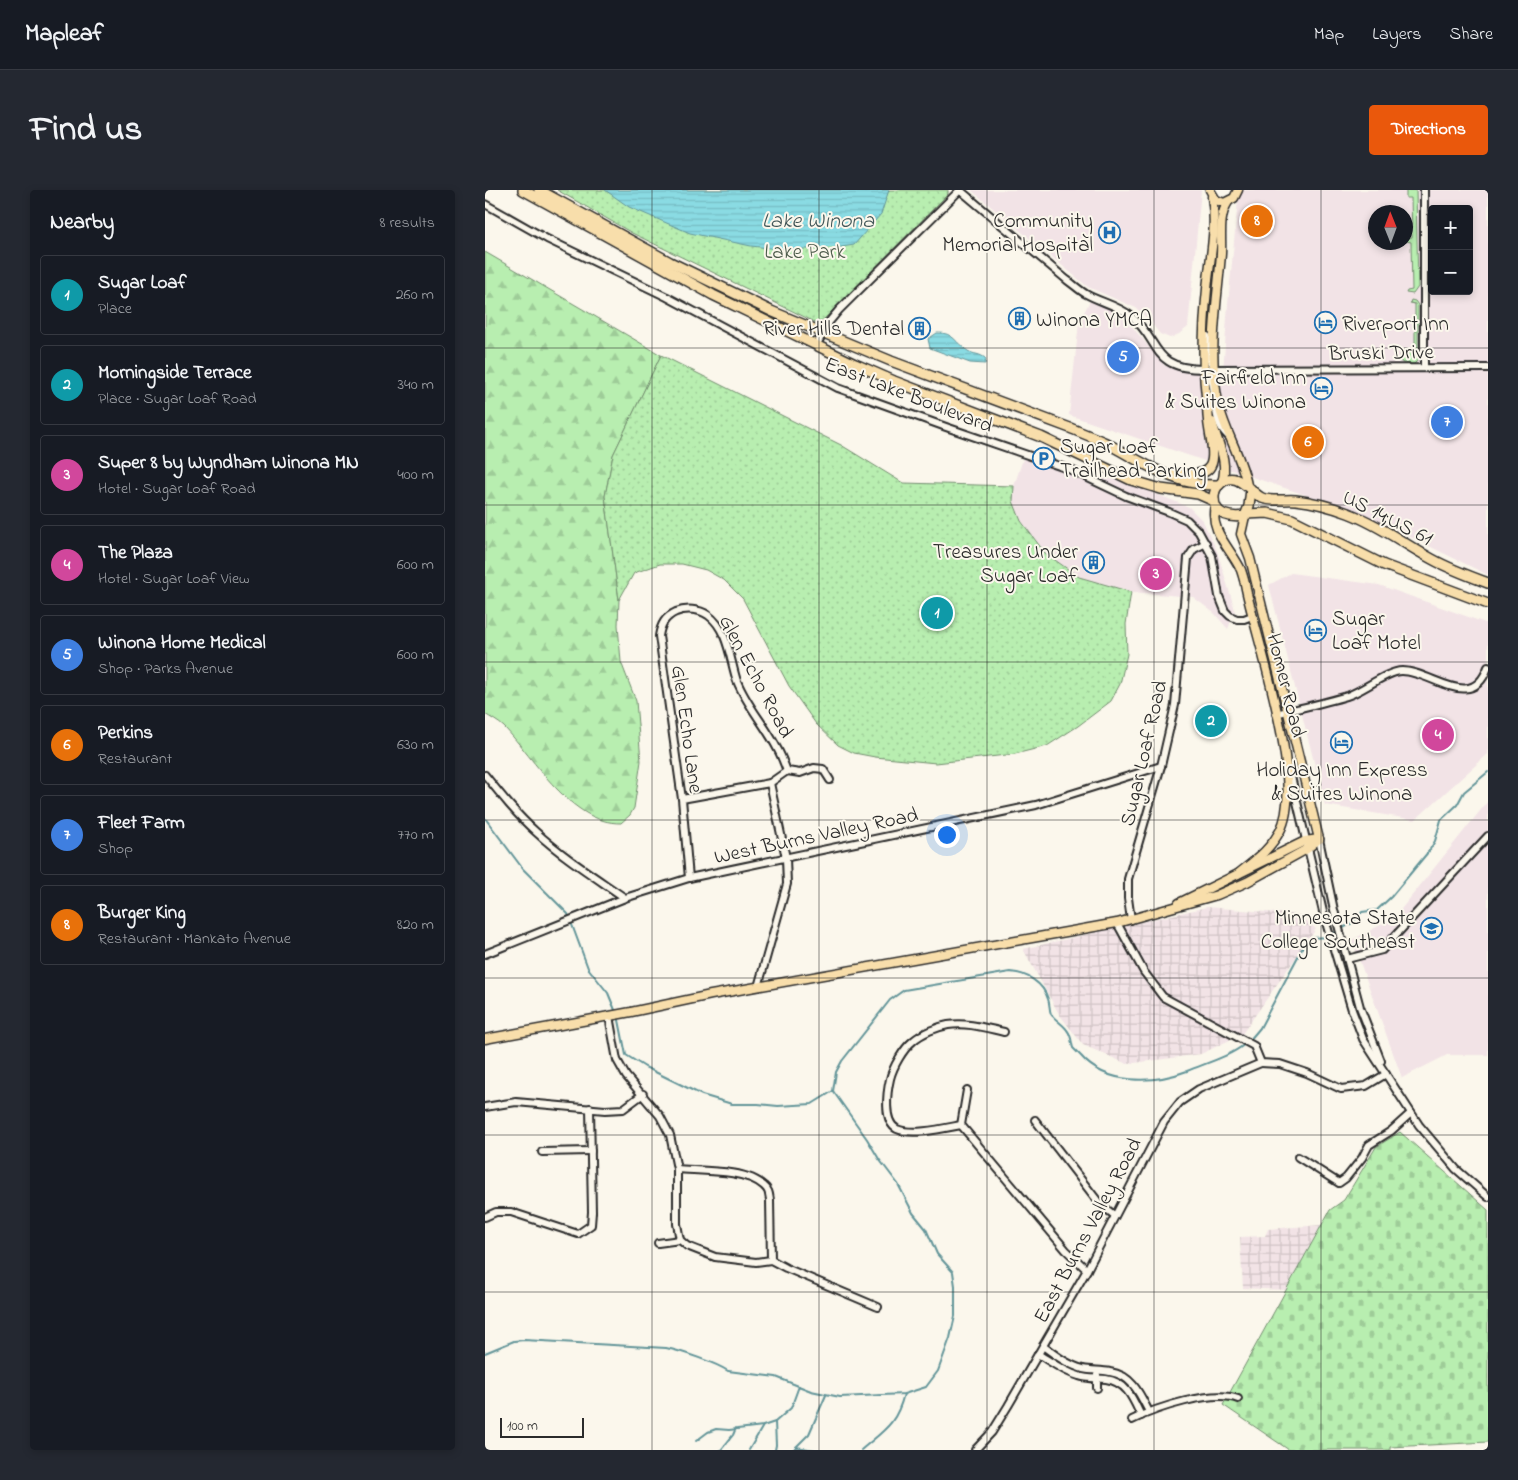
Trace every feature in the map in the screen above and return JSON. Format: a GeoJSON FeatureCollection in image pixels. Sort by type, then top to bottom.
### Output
{"type":"FeatureCollection","features":[{"type":"Feature","properties":{"kind":"highway","name":"US 14;US 61"},"geometry":{"type":"LineString","coordinates":[[523,190],[713,295],[816,346],[895,381],[1041,437],[1131,480],[1161,489],[1198,494],[1215,503],[1219,511],[1228,517],[1267,513],[1292,519],[1384,566],[1488,604]]}},
{"type":"Feature","properties":{"kind":"highway","name":"US 14;US 61"},"geometry":{"type":"LineString","coordinates":[[539,190],[683,269],[822,333],[1070,428],[1180,480],[1206,484],[1221,483],[1232,479],[1239,480],[1266,499],[1308,502],[1351,514],[1379,527],[1450,568],[1488,583]]}},
{"type":"Feature","properties":{"kind":"highway"},"geometry":{"type":"LineString","coordinates":[[1148,466],[1191,475],[1201,473],[1209,467],[1212,461],[1213,450],[1207,421],[1207,404]]}},
{"type":"Feature","properties":{"kind":"highway"},"geometry":{"type":"LineString","coordinates":[[1215,503],[1215,493],[1221,483]]}},
{"type":"Feature","properties":{"kind":"highway"},"geometry":{"type":"LineString","coordinates":[[1246,515],[1251,499],[1249,487]]}},
{"type":"Feature","properties":{"kind":"main road"},"geometry":{"type":"LineString","coordinates":[[1237,190],[1235,196],[1223,210],[1221,220],[1220,256],[1214,319],[1214,369],[1219,405],[1228,436],[1244,468],[1249,487]]}},
{"type":"Feature","properties":{"kind":"main road"},"geometry":{"type":"LineString","coordinates":[[1211,193],[1220,202],[1228,202]]}},
{"type":"Feature","properties":{"kind":"main road"},"geometry":{"type":"LineString","coordinates":[[1211,193],[1214,230],[1205,316],[1204,369],[1207,404],[1224,461],[1221,483]]}},
{"type":"Feature","properties":{"kind":"main road","name":"Homer Road"},"geometry":{"type":"LineString","coordinates":[[1215,503],[1213,513],[1218,534],[1241,570],[1286,757]]}},
{"type":"Feature","properties":{"kind":"main road","name":"Homer Road"},"geometry":{"type":"LineString","coordinates":[[1246,515],[1241,534],[1250,558],[1319,839]]}},
{"type":"Feature","properties":{"kind":"main road"},"geometry":{"type":"LineString","coordinates":[[1238,874],[1268,850],[1281,829],[1287,809],[1286,757]]}},
{"type":"Feature","properties":{"kind":"main road"},"geometry":{"type":"LineString","coordinates":[[1157,914],[1305,841],[1319,839]]}},
{"type":"Feature","properties":{"kind":"main road"},"geometry":{"type":"LineString","coordinates":[[485,1039],[758,987],[1117,923],[1157,914],[1217,895],[1247,882],[1307,849],[1319,839]]}},
{"type":"Feature","properties":{"kind":"street"},"geometry":{"type":"LineString","coordinates":[[816,346],[822,333],[839,310],[960,190],[1067,280],[1086,294],[1113,305],[1131,316],[1143,329],[1155,350],[1168,362],[1173,365],[1204,369],[1212,381],[1215,412],[1222,430],[1228,436]]}},
{"type":"Feature","properties":{"kind":"street"},"geometry":{"type":"LineString","coordinates":[[1424,190],[1424,367]]}},
{"type":"Feature","properties":{"kind":"street","name":"East Lake Boulevard"},"geometry":{"type":"LineString","coordinates":[[485,204],[547,239],[667,297],[837,388],[946,428],[1085,475],[1138,501],[1187,520],[1199,532],[1212,556],[1219,596],[1225,611],[1237,619],[1252,616]]}},
{"type":"Feature","properties":{"kind":"street"},"geometry":{"type":"LineString","coordinates":[[1205,316],[1208,357],[1214,369]]}},
{"type":"Feature","properties":{"kind":"street","name":"Bruski Drive"},"geometry":{"type":"LineString","coordinates":[[1214,369],[1488,368]]}},
{"type":"Feature","properties":{"kind":"street","name":"Sugar Loaf Road"},"geometry":{"type":"LineString","coordinates":[[1131,920],[1128,879],[1161,766],[1175,705],[1188,558],[1194,549],[1206,543]]}},
{"type":"Feature","properties":{"kind":"street","name":"Glen Echo Road"},"geometry":{"type":"LineString","coordinates":[[695,610],[708,615],[717,624],[725,638],[738,682],[753,712],[778,749],[787,771],[770,782]]}},
{"type":"Feature","properties":{"kind":"street","name":"Glen Echo Lane"},"geometry":{"type":"LineString","coordinates":[[689,878],[682,799],[659,636],[662,623],[670,615],[678,611],[695,610]]}},
{"type":"Feature","properties":{"kind":"street"},"geometry":{"type":"LineString","coordinates":[[1276,714],[1348,696],[1399,670],[1452,686],[1474,687],[1482,680],[1488,667]]}},
{"type":"Feature","properties":{"kind":"street","name":"Homer Road"},"geometry":{"type":"LineString","coordinates":[[1286,757],[1324,916],[1352,1010],[1363,1039],[1419,1125],[1456,1169],[1488,1197]]}},
{"type":"Feature","properties":{"kind":"street","name":"West Burns Valley Road"},"geometry":{"type":"LineString","coordinates":[[485,954],[625,898],[689,878],[1036,805],[1161,766]]}},
{"type":"Feature","properties":{"kind":"street"},"geometry":{"type":"LineString","coordinates":[[787,771],[800,773],[814,768],[823,769],[830,780]]}},
{"type":"Feature","properties":{"kind":"street"},"geometry":{"type":"LineString","coordinates":[[485,775],[506,802],[536,833],[559,852],[625,898]]}},
{"type":"Feature","properties":{"kind":"street"},"geometry":{"type":"LineString","coordinates":[[682,799],[770,782],[786,858],[787,884],[758,987]]}},
{"type":"Feature","properties":{"kind":"street"},"geometry":{"type":"LineString","coordinates":[[1347,959],[1382,950],[1488,836]]}},
{"type":"Feature","properties":{"kind":"street","name":"Homer Road"},"geometry":{"type":"LineString","coordinates":[[1319,839],[1334,910],[1360,1007],[1385,1074]]}},
{"type":"Feature","properties":{"kind":"street"},"geometry":{"type":"LineString","coordinates":[[1117,923],[1144,972],[1163,997],[1254,1046],[1261,1063],[1280,1064],[1307,1073],[1341,1089],[1366,1086],[1385,1074]]}},
{"type":"Feature","properties":{"kind":"street"},"geometry":{"type":"LineString","coordinates":[[609,1016],[617,1060],[626,1076],[660,1116],[670,1135],[677,1169],[677,1224],[680,1240],[687,1246],[715,1257],[756,1262],[771,1260],[878,1307]]}},
{"type":"Feature","properties":{"kind":"street"},"geometry":{"type":"LineString","coordinates":[[961,1125],[938,1130],[906,1132],[896,1129],[889,1119],[887,1105],[890,1078],[900,1058],[913,1041],[929,1032],[947,1025],[968,1024],[1004,1032]]}},
{"type":"Feature","properties":{"kind":"street","name":"East Burns Valley Road"},"geometry":{"type":"LineString","coordinates":[[975,1450],[992,1432],[1087,1270],[1163,1122],[1180,1102],[1199,1089],[1261,1063]]}},
{"type":"Feature","properties":{"kind":"street"},"geometry":{"type":"LineString","coordinates":[[967,1090],[961,1125],[1065,1250],[1087,1270]]}},
{"type":"Feature","properties":{"kind":"street"},"geometry":{"type":"LineString","coordinates":[[485,1107],[516,1102],[623,1109],[643,1094]]}},
{"type":"Feature","properties":{"kind":"street"},"geometry":{"type":"LineString","coordinates":[[485,1217],[496,1212],[511,1212],[578,1234],[591,1225],[590,1108]]}},
{"type":"Feature","properties":{"kind":"street"},"geometry":{"type":"LineString","coordinates":[[1298,1157],[1339,1183],[1346,1178],[1369,1144],[1391,1131],[1411,1113]]}},
{"type":"Feature","properties":{"kind":"street"},"geometry":{"type":"LineString","coordinates":[[1035,1120],[1100,1204],[1115,1215]]}},
{"type":"Feature","properties":{"kind":"street"},"geometry":{"type":"LineString","coordinates":[[542,1152],[591,1151]]}},
{"type":"Feature","properties":{"kind":"street"},"geometry":{"type":"LineString","coordinates":[[677,1169],[749,1177],[765,1186],[769,1191],[770,1200],[771,1260]]}},
{"type":"Feature","properties":{"kind":"street"},"geometry":{"type":"LineString","coordinates":[[658,1243],[680,1240]]}},
{"type":"Feature","properties":{"kind":"street"},"geometry":{"type":"LineString","coordinates":[[1043,1346],[1068,1363],[1085,1369],[1110,1372],[1125,1377],[1137,1388],[1149,1412]]}},
{"type":"Feature","properties":{"kind":"street"},"geometry":{"type":"LineString","coordinates":[[1038,1354],[1077,1376],[1114,1381],[1127,1389],[1141,1416]]}},
{"type":"Feature","properties":{"kind":"street"},"geometry":{"type":"LineString","coordinates":[[1097,1371],[1097,1388]]}},
{"type":"Feature","properties":{"kind":"street"},"geometry":{"type":"LineString","coordinates":[[1132,1420],[1149,1412],[1196,1399],[1227,1396],[1238,1399]]}},
{"type":"Feature","properties":{"kind":"shaded area","name":"Community Memorial Hospital"},"geometry":{"type":"Polygon","coordinates":[[[971,190],[1201,190],[1188,327],[1170,338],[1160,334],[1136,308],[1088,287],[971,190]]]}},
{"type":"Feature","properties":{"kind":"shaded area"},"geometry":{"type":"Polygon","coordinates":[[[1239,190],[1488,190],[1488,575],[1378,521],[1069,415],[1079,322],[1091,299],[1119,311],[1165,366],[1223,372],[1239,190]]]}},
{"type":"Feature","properties":{"kind":"shaded area"},"geometry":{"type":"Polygon","coordinates":[[[1025,453],[1141,488],[1189,507],[1203,521],[1217,551],[1235,610],[1228,629],[1214,613],[1193,597],[1131,592],[1079,577],[1045,553],[1021,521],[1013,501],[1014,486],[1025,453]]]}},
{"type":"Feature","properties":{"kind":"shaded area"},"geometry":{"type":"Polygon","coordinates":[[[1291,573],[1379,585],[1488,624],[1488,754],[1415,820],[1325,805],[1269,585],[1291,573]]]}},
{"type":"Feature","properties":{"kind":"shaded area","name":"Minnesota State College Southeast"},"geometry":{"type":"Polygon","coordinates":[[[1488,801],[1488,1055],[1447,1055],[1402,1078],[1352,940],[1394,918],[1488,801]]]}},
{"type":"Feature","properties":{"kind":"shaded area"},"geometry":{"type":"Polygon","coordinates":[[[1207,907],[1300,915],[1316,929],[1242,1034],[1201,1054],[1127,1064],[1083,1045],[1059,1014],[1023,949],[1207,907]]]}},
{"type":"Feature","properties":{"kind":"shaded area"},"geometry":{"type":"Polygon","coordinates":[[[1322,1225],[1286,1290],[1243,1288],[1240,1237],[1265,1236],[1268,1229],[1322,1225]]]}},
{"type":"Feature","properties":{"kind":"green space","name":"Lake Park"},"geometry":{"type":"Polygon","coordinates":[[[557,190],[948,190],[948,194],[823,320],[817,323],[632,233],[557,190]]]}},
{"type":"Feature","properties":{"kind":"green space"},"geometry":{"type":"Polygon","coordinates":[[[1406,190],[1416,190],[1418,287],[1413,294],[1406,293],[1412,290],[1413,205],[1411,205],[1411,198],[1406,198],[1406,190]]]}},
{"type":"Feature","properties":{"kind":"green space"},"geometry":{"type":"Polygon","coordinates":[[[485,252],[661,355],[613,455],[605,496],[619,600],[618,625],[621,662],[636,701],[641,761],[634,808],[630,815],[621,823],[603,820],[586,813],[570,802],[541,772],[504,727],[485,714],[485,252]]]}},
{"type":"Feature","properties":{"kind":"green space"},"geometry":{"type":"Polygon","coordinates":[[[1411,300],[1415,301],[1418,305],[1418,360],[1414,364],[1400,361],[1403,350],[1415,349],[1415,304],[1410,303],[1411,300]]]}},
{"type":"Feature","properties":{"kind":"green space"},"geometry":{"type":"Polygon","coordinates":[[[661,355],[841,445],[903,483],[1014,486],[1013,501],[1021,521],[1045,553],[1079,577],[1131,592],[1126,624],[1127,654],[1120,684],[1111,701],[1047,746],[1015,754],[936,763],[854,753],[838,745],[816,724],[789,686],[743,599],[724,580],[706,570],[682,564],[660,564],[634,573],[619,600],[605,496],[613,455],[661,355]]]}},
{"type":"Feature","properties":{"kind":"green space"},"geometry":{"type":"Polygon","coordinates":[[[1400,1132],[1488,1210],[1488,1442],[1390,1447],[1390,1450],[1289,1450],[1223,1405],[1330,1210],[1344,1200],[1376,1147],[1400,1132]]]}},
{"type":"Feature","properties":{"kind":"water","name":"Lake Winona"},"geometry":{"type":"Polygon","coordinates":[[[605,190],[889,190],[881,214],[854,245],[807,249],[778,249],[751,246],[690,233],[629,207],[605,190]]]}},
{"type":"Feature","properties":{"kind":"water"},"geometry":{"type":"Polygon","coordinates":[[[937,333],[951,336],[968,351],[984,357],[986,359],[985,364],[970,363],[930,348],[928,339],[937,333]]]}},
{"type":"Feature","properties":{"kind":"waterway"},"geometry":{"type":"LineString","coordinates":[[1332,934],[1354,922],[1362,912],[1377,910],[1391,897],[1429,851],[1435,841],[1441,820],[1457,805],[1464,792],[1488,772]]}},
{"type":"Feature","properties":{"kind":"waterway"},"geometry":{"type":"LineString","coordinates":[[485,818],[523,869],[568,914],[588,968],[608,993],[615,1010]]}},
{"type":"Feature","properties":{"kind":"waterway"},"geometry":{"type":"LineString","coordinates":[[1249,1041],[1260,1028],[1302,949],[1311,938],[1328,937]]}},
{"type":"Feature","properties":{"kind":"waterway"},"geometry":{"type":"LineString","coordinates":[[485,1353],[514,1341],[524,1340],[666,1348],[715,1364],[728,1371],[776,1377],[811,1391],[840,1397],[904,1394],[926,1387],[938,1371],[950,1338],[955,1316],[953,1272],[937,1254],[926,1229],[913,1213],[898,1184],[833,1091],[836,1072],[842,1061],[890,1000],[904,990],[1010,972],[1022,974],[1033,980],[1046,993],[1051,1014],[1069,1032],[1073,1048],[1091,1066],[1117,1077],[1131,1079],[1145,1080],[1174,1075],[1225,1056],[1245,1044]]}},
{"type":"Feature","properties":{"kind":"waterway"},"geometry":{"type":"LineString","coordinates":[[619,1020],[626,1055],[645,1067],[702,1095],[732,1104],[778,1106],[812,1104],[833,1091]]}},
{"type":"Feature","properties":{"kind":"waterway"},"geometry":{"type":"LineString","coordinates":[[696,1441],[708,1432],[716,1429],[729,1430],[763,1426],[775,1422],[791,1408],[799,1386]]}},
{"type":"Feature","properties":{"kind":"waterway"},"geometry":{"type":"LineString","coordinates":[[861,1450],[883,1432],[893,1420],[904,1394]]}},
{"type":"Feature","properties":{"kind":"waterway"},"geometry":{"type":"LineString","coordinates":[[793,1450],[809,1434],[826,1395]]}},
{"type":"Feature","properties":{"kind":"waterway"},"geometry":{"type":"LineString","coordinates":[[775,1422],[775,1450]]}},
{"type":"Feature","properties":{"kind":"waterway"},"geometry":{"type":"LineString","coordinates":[[749,1450],[763,1426]]}},
{"type":"Feature","properties":{"kind":"waterway"},"geometry":{"type":"LineString","coordinates":[[721,1450],[736,1428]]}},
{"type":"Feature","properties":{"kind":"waterway"},"geometry":{"type":"LineString","coordinates":[[796,1447],[815,1450]]}},
{"type":"Feature","properties":{"kind":"place","name":"Burger King"},"geometry":{"type":"Point","coordinates":[1257,221]}},
{"type":"Feature","properties":{"kind":"place","name":"Community Memorial Hospital"},"geometry":{"type":"Point","coordinates":[1109,232]}},
{"type":"Feature","properties":{"kind":"place","name":"Winona YMCA"},"geometry":{"type":"Point","coordinates":[1020,319]}},
{"type":"Feature","properties":{"kind":"place","name":"Riverport Inn"},"geometry":{"type":"Point","coordinates":[1326,323]}},
{"type":"Feature","properties":{"kind":"place","name":"River Hills Dental"},"geometry":{"type":"Point","coordinates":[920,328]}},
{"type":"Feature","properties":{"kind":"place","name":"Winona Home Medical"},"geometry":{"type":"Point","coordinates":[1123,357]}},
{"type":"Feature","properties":{"kind":"place","name":"Fairfield Inn & Suites Winona"},"geometry":{"type":"Point","coordinates":[1322,389]}},
{"type":"Feature","properties":{"kind":"place","name":"Fleet Farm"},"geometry":{"type":"Point","coordinates":[1447,422]}},
{"type":"Feature","properties":{"kind":"place","name":"Perkins"},"geometry":{"type":"Point","coordinates":[1308,442]}},
{"type":"Feature","properties":{"kind":"place","name":"Sugar Loaf Trailhead Parking"},"geometry":{"type":"Point","coordinates":[1044,458]}},
{"type":"Feature","properties":{"kind":"place","name":"Treasures Under Sugar Loaf"},"geometry":{"type":"Point","coordinates":[1094,563]}},
{"type":"Feature","properties":{"kind":"place","name":"Super 8 by Wyndham Winona MN"},"geometry":{"type":"Point","coordinates":[1156,574]}},
{"type":"Feature","properties":{"kind":"place","name":"Sugar Loaf"},"geometry":{"type":"Point","coordinates":[937,613]}},
{"type":"Feature","properties":{"kind":"place","name":"Sugar Loaf Motel"},"geometry":{"type":"Point","coordinates":[1316,630]}},
{"type":"Feature","properties":{"kind":"place","name":"Morningside Terrace"},"geometry":{"type":"Point","coordinates":[1211,721]}},
{"type":"Feature","properties":{"kind":"place","name":"The Plaza"},"geometry":{"type":"Point","coordinates":[1438,735]}},
{"type":"Feature","properties":{"kind":"place","name":"Holiday Inn Express & Suites Winona"},"geometry":{"type":"Point","coordinates":[1342,742]}},
{"type":"Feature","properties":{"kind":"place","name":"Minnesota State College Southeast"},"geometry":{"type":"Point","coordinates":[1431,929]}}]}
